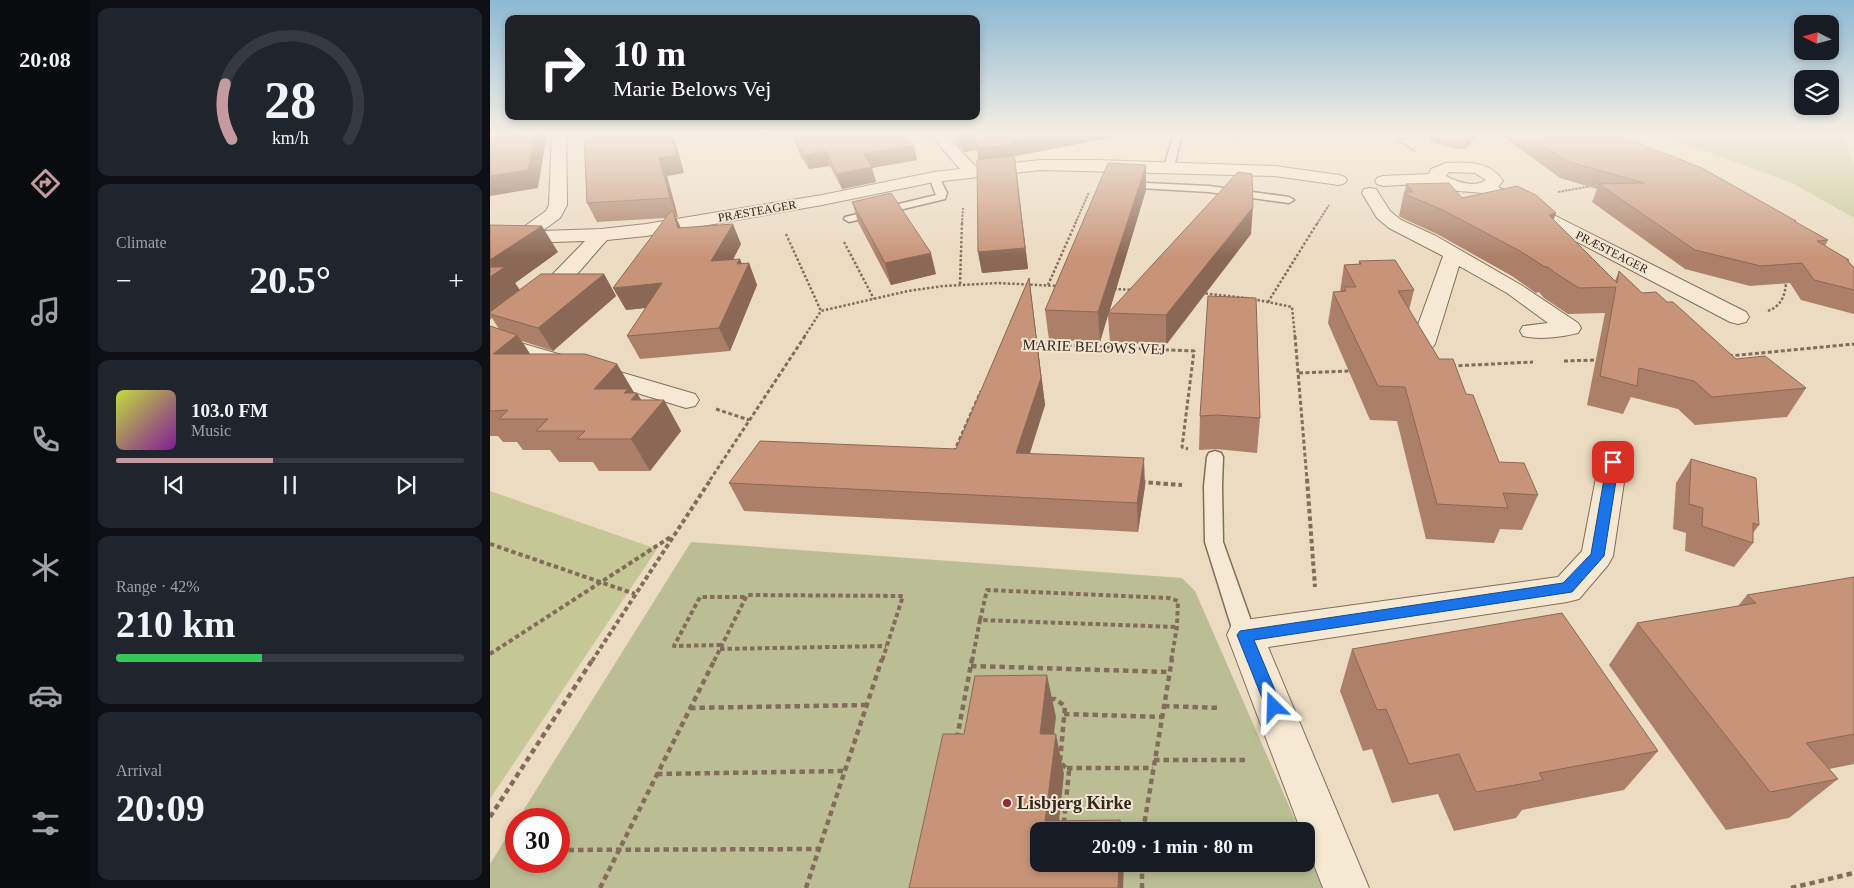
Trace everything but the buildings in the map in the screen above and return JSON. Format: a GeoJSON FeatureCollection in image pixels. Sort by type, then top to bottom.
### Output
{"type":"FeatureCollection","features":[{"type":"Feature","properties":{"kind":"street"},"geometry":{"type":"LineString","coordinates":[[522,237],[554,214],[558,205],[558,174]]}},
{"type":"Feature","properties":{"kind":"street","name":"PRÆSTEAGER"},"geometry":{"type":"LineString","coordinates":[[490,235],[522,237],[601,236],[822,200],[934,177],[956,174]]}},
{"type":"Feature","properties":{"kind":"street","name":"PRÆSTEAGER"},"geometry":{"type":"LineString","coordinates":[[1295,174],[1359,182],[1438,178],[1458,186],[1486,187],[1738,316]]}},
{"type":"Feature","properties":{"kind":"street"},"geometry":{"type":"LineString","coordinates":[[1359,182],[1384,214],[1395,224],[1453,254],[1514,290],[1570,328],[1531,331]]}},
{"type":"Feature","properties":{"kind":"street"},"geometry":{"type":"LineString","coordinates":[[505,322],[556,282],[601,236]]}},
{"type":"Feature","properties":{"kind":"street"},"geometry":{"type":"LineString","coordinates":[[1423,344],[1453,254]]}},
{"type":"Feature","properties":{"kind":"street"},"geometry":{"type":"LineString","coordinates":[[490,342],[686,400]]}},
{"type":"Feature","properties":{"kind":"street"},"geometry":{"type":"LineString","coordinates":[[1346,888],[1245,635],[1567,588],[1597,556],[1613,462]]}},
{"type":"Feature","properties":{"kind":"lane"},"geometry":{"type":"LineString","coordinates":[[1209,189],[1213,174]]}},
{"type":"Feature","properties":{"kind":"lane"},"geometry":{"type":"LineString","coordinates":[[848,219],[932,201],[941,197],[942,192],[934,177]]}},
{"type":"Feature","properties":{"kind":"lane"},"geometry":{"type":"LineString","coordinates":[[1117,185],[1209,189],[1289,200]]}},
{"type":"Feature","properties":{"kind":"lane"},"geometry":{"type":"LineString","coordinates":[[1215,457],[1213,486],[1214,542],[1245,635]]}},
{"type":"Feature","properties":{"kind":"path"},"geometry":{"type":"LineString","coordinates":[[960,284],[968,174]]}},
{"type":"Feature","properties":{"kind":"path"},"geometry":{"type":"LineString","coordinates":[[1048,285],[1098,174]]}},
{"type":"Feature","properties":{"kind":"path"},"geometry":{"type":"LineString","coordinates":[[1268,302],[1337,192],[1359,182]]}},
{"type":"Feature","properties":{"kind":"path"},"geometry":{"type":"LineString","coordinates":[[1514,201],[1596,185]]}},
{"type":"Feature","properties":{"kind":"path"},"geometry":{"type":"LineString","coordinates":[[822,200],[874,299]]}},
{"type":"Feature","properties":{"kind":"path"},"geometry":{"type":"LineString","coordinates":[[774,208],[821,311]]}},
{"type":"Feature","properties":{"kind":"path"},"geometry":{"type":"LineString","coordinates":[[1738,316],[1774,310],[1784,297],[1786,283],[1780,278]]}},
{"type":"Feature","properties":{"kind":"path"},"geometry":{"type":"LineString","coordinates":[[490,817],[821,311],[916,290],[960,284],[995,283],[1066,286]]}},
{"type":"Feature","properties":{"kind":"path"},"geometry":{"type":"LineString","coordinates":[[1112,289],[1139,290]]}},
{"type":"Feature","properties":{"kind":"path"},"geometry":{"type":"LineString","coordinates":[[1195,293],[1232,295],[1292,306],[1299,373],[1318,625]]}},
{"type":"Feature","properties":{"kind":"path","name":"MARIE BELOWS VEJ"},"geometry":{"type":"LineString","coordinates":[[1031,344],[1194,351],[1182,447],[1215,457]]}},
{"type":"Feature","properties":{"kind":"path"},"geometry":{"type":"LineString","coordinates":[[1726,356],[1854,344]]}},
{"type":"Feature","properties":{"kind":"path"},"geometry":{"type":"LineString","coordinates":[[1564,361],[1602,360]]}},
{"type":"Feature","properties":{"kind":"path"},"geometry":{"type":"LineString","coordinates":[[1444,366],[1534,362]]}},
{"type":"Feature","properties":{"kind":"path"},"geometry":{"type":"LineString","coordinates":[[1299,373],[1357,371]]}},
{"type":"Feature","properties":{"kind":"path"},"geometry":{"type":"LineString","coordinates":[[953,454],[984,385]]}},
{"type":"Feature","properties":{"kind":"path"},"geometry":{"type":"LineString","coordinates":[[1134,482],[1213,486]]}},
{"type":"Feature","properties":{"kind":"path"},"geometry":{"type":"LineString","coordinates":[[490,654],[674,534]]}},
{"type":"Feature","properties":{"kind":"path"},"geometry":{"type":"LineString","coordinates":[[490,544],[635,594]]}},
{"type":"Feature","properties":{"kind":"path"},"geometry":{"type":"LineString","coordinates":[[956,747],[987,590],[1169,598],[1178,601],[1177,627],[1145,822]]}},
{"type":"Feature","properties":{"kind":"path"},"geometry":{"type":"LineString","coordinates":[[806,888],[903,596],[747,595],[746,597],[700,598],[674,646],[886,646]]}},
{"type":"Feature","properties":{"kind":"path"},"geometry":{"type":"LineString","coordinates":[[600,888],[746,597]]}},
{"type":"Feature","properties":{"kind":"path"},"geometry":{"type":"LineString","coordinates":[[980,620],[1177,627]]}},
{"type":"Feature","properties":{"kind":"path"},"geometry":{"type":"LineString","coordinates":[[971,666],[1169,672]]}},
{"type":"Feature","properties":{"kind":"path"},"geometry":{"type":"LineString","coordinates":[[1046,699],[1055,698],[1065,706],[1060,762],[1069,771],[1064,822]]}},
{"type":"Feature","properties":{"kind":"path"},"geometry":{"type":"LineString","coordinates":[[965,700],[974,700]]}},
{"type":"Feature","properties":{"kind":"path"},"geometry":{"type":"LineString","coordinates":[[690,708],[867,705]]}},
{"type":"Feature","properties":{"kind":"path"},"geometry":{"type":"LineString","coordinates":[[1164,706],[1220,708]]}},
{"type":"Feature","properties":{"kind":"path"},"geometry":{"type":"LineString","coordinates":[[1064,714],[1162,716]]}},
{"type":"Feature","properties":{"kind":"path"},"geometry":{"type":"LineString","coordinates":[[1154,760],[1245,760]]}},
{"type":"Feature","properties":{"kind":"path"},"geometry":{"type":"LineString","coordinates":[[1066,768],[1154,768]]}},
{"type":"Feature","properties":{"kind":"path"},"geometry":{"type":"LineString","coordinates":[[657,774],[844,771]]}},
{"type":"Feature","properties":{"kind":"path"},"geometry":{"type":"LineString","coordinates":[[570,850],[819,849]]}},
{"type":"Feature","properties":{"kind":"path"},"geometry":{"type":"LineString","coordinates":[[1142,872],[1142,888]]}},
{"type":"Feature","properties":{"kind":"path"},"geometry":{"type":"LineString","coordinates":[[1791,888],[1854,873]]}},
{"type":"Feature","properties":{"kind":"green space"},"geometry":{"type":"Polygon","coordinates":[[[1768,174],[1854,174],[1854,218],[1794,184],[1768,174]]]}},
{"type":"Feature","properties":{"kind":"green space"},"geometry":{"type":"Polygon","coordinates":[[[490,491],[657,549],[490,799],[490,491]]]}},
{"type":"Feature","properties":{"kind":"green space"},"geometry":{"type":"Polygon","coordinates":[[[691,542],[1182,578],[1195,591],[1296,822],[1030,822],[1030,872],[1315,872],[1315,870],[1322,888],[490,888],[490,864],[505,840],[505,873],[570,873],[570,808],[525,808],[691,542]]]}},
{"type":"Feature","properties":{"kind":"place","name":"Lisbjerg Kirke"},"geometry":{"type":"Point","coordinates":[1007,803]}},
{"type":"Feature","properties":{"kind":"route"},"geometry":{"type":"LineString","coordinates":[[1274,707],[1245,635],[1567,588],[1597,556],[1613,462]]}}]}
